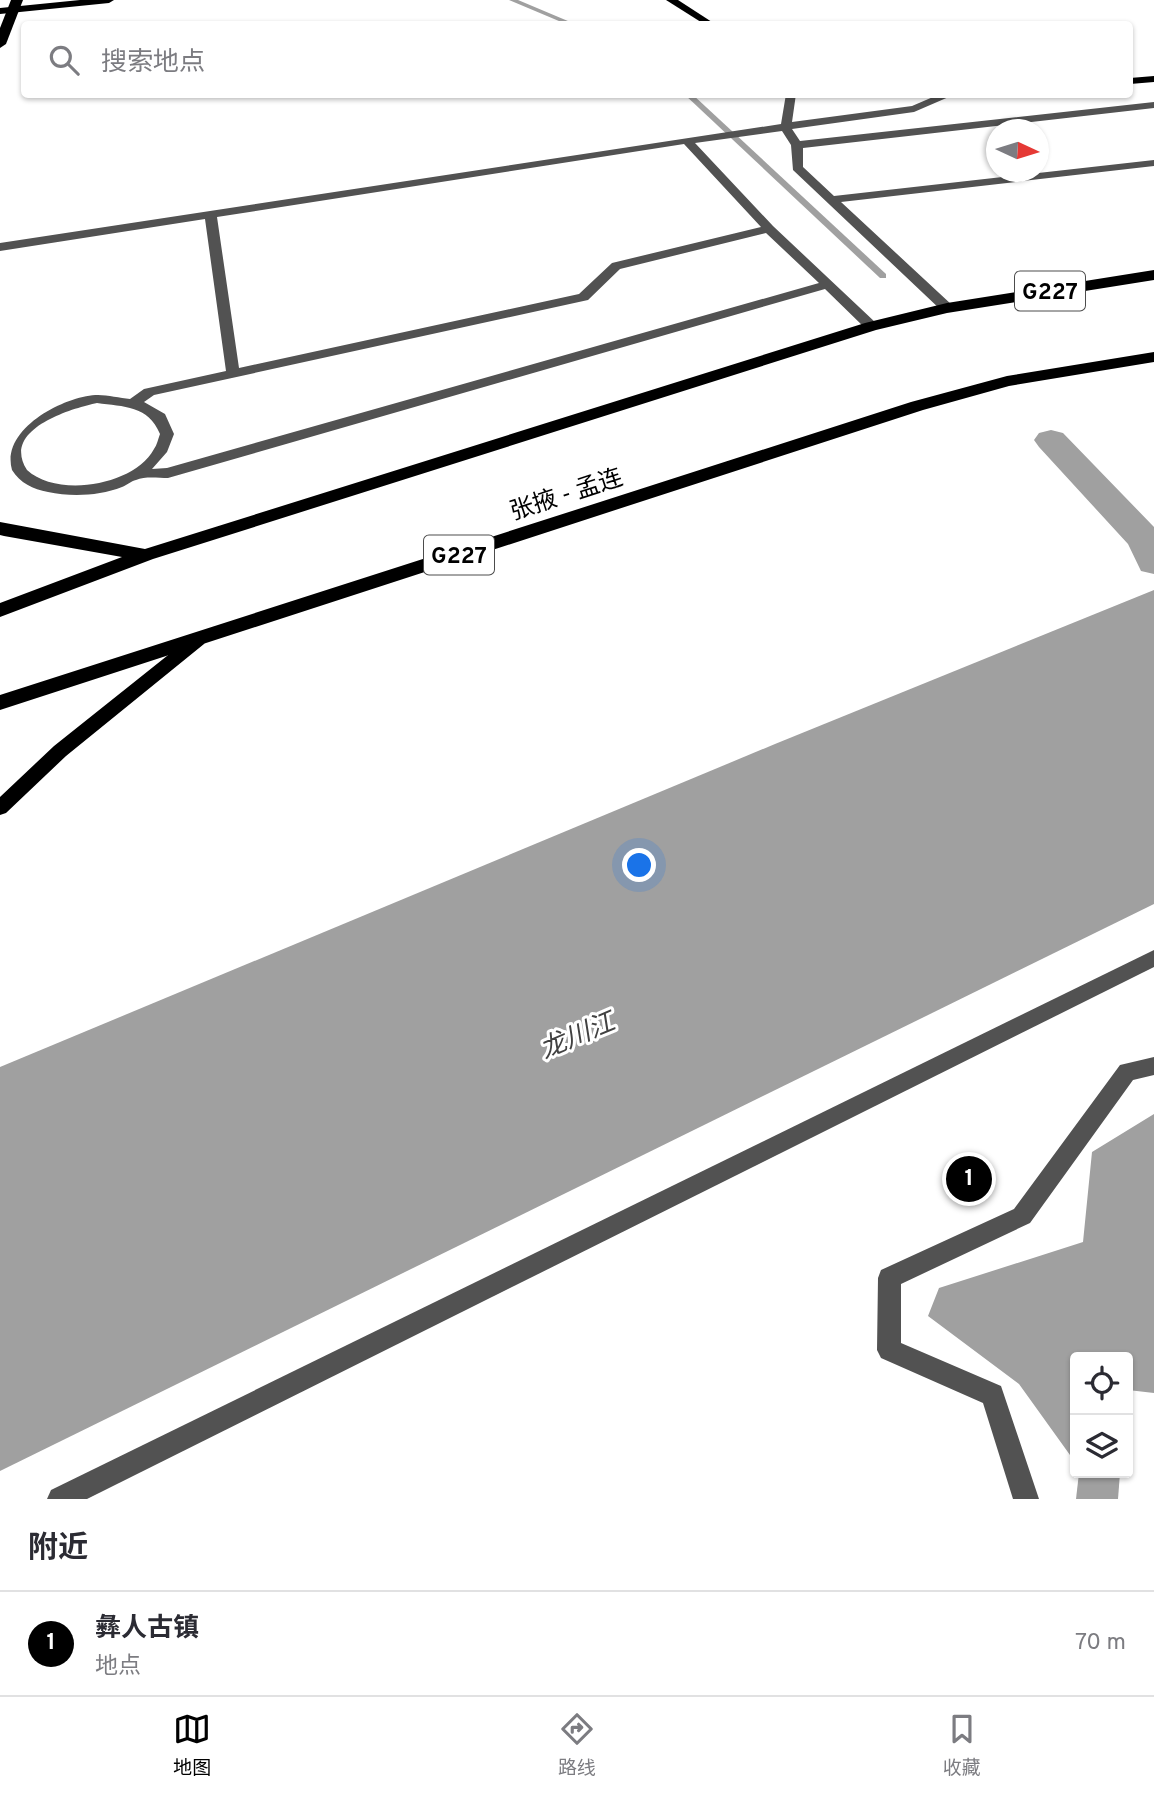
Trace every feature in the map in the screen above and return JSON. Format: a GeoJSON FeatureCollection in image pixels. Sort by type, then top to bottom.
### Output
{"type":"FeatureCollection","features":[{"type":"Feature","properties":{"kind":"highway"},"geometry":{"type":"LineString","coordinates":[[0,44],[10,7]]}},
{"type":"Feature","properties":{"kind":"highway","name":"G227"},"geometry":{"type":"LineString","coordinates":[[0,610],[146,555],[871,326],[947,308],[1154,275]]}},
{"type":"Feature","properties":{"kind":"highway","name":"张掖 - 孟连"},"geometry":{"type":"LineString","coordinates":[[0,703],[917,406],[1007,381],[1154,356]]}},
{"type":"Feature","properties":{"kind":"highway"},"geometry":{"type":"LineString","coordinates":[[0,528],[10,532],[146,555]]}},
{"type":"Feature","properties":{"kind":"main road"},"geometry":{"type":"LineString","coordinates":[[10,7],[109,0]]}},
{"type":"Feature","properties":{"kind":"main road"},"geometry":{"type":"LineString","coordinates":[[671,0],[705,21]]}},
{"type":"Feature","properties":{"kind":"main road"},"geometry":{"type":"LineString","coordinates":[[1133,81],[1154,79]]}},
{"type":"Feature","properties":{"kind":"main road"},"geometry":{"type":"LineString","coordinates":[[0,808],[60,751],[198,640]]}},
{"type":"Feature","properties":{"kind":"street"},"geometry":{"type":"LineString","coordinates":[[782,128],[790,98]]}},
{"type":"Feature","properties":{"kind":"street"},"geometry":{"type":"LineString","coordinates":[[0,247],[914,108],[941,98]]}},
{"type":"Feature","properties":{"kind":"street"},"geometry":{"type":"LineString","coordinates":[[797,145],[1154,105]]}},
{"type":"Feature","properties":{"kind":"street"},"geometry":{"type":"LineString","coordinates":[[782,128],[797,145],[797,168],[947,308]]}},
{"type":"Feature","properties":{"kind":"street"},"geometry":{"type":"LineString","coordinates":[[692,140],[769,229],[871,326]]}},
{"type":"Feature","properties":{"kind":"street"},"geometry":{"type":"LineString","coordinates":[[831,200],[1154,163]]}},
{"type":"Feature","properties":{"kind":"street"},"geometry":{"type":"LineString","coordinates":[[211,216],[233,373]]}},
{"type":"Feature","properties":{"kind":"street"},"geometry":{"type":"LineString","coordinates":[[135,402],[149,393],[233,373],[583,297],[615,266],[769,229]]}},
{"type":"Feature","properties":{"kind":"street"},"geometry":{"type":"LineString","coordinates":[[138,474],[162,453],[167,440],[167,429],[161,418],[135,402],[97,399],[57,408],[26,428],[13,452],[20,472],[30,480],[59,490],[100,488],[138,474],[168,473],[827,285]]}},
{"type":"Feature","properties":{"kind":"street"},"geometry":{"type":"LineString","coordinates":[[60,1499],[1154,958]]}},
{"type":"Feature","properties":{"kind":"street"},"geometry":{"type":"LineString","coordinates":[[1026,1499],[992,1395],[889,1350],[889,1278],[1022,1216],[1128,1072],[1154,1066]]}},
{"type":"Feature","properties":{"kind":"water","name":"龙川江"},"geometry":{"type":"Polygon","coordinates":[[[1154,590],[1154,904],[0,1471],[0,1067],[775,744],[1154,590]]]}},
{"type":"Feature","properties":{"kind":"water"},"geometry":{"type":"Polygon","coordinates":[[[1154,1114],[1154,1393],[1133,1391],[1133,1352],[1070,1352],[1070,1455],[1019,1384],[928,1316],[939,1288],[1083,1242],[1092,1152],[1154,1114]]]}},
{"type":"Feature","properties":{"kind":"water"},"geometry":{"type":"Polygon","coordinates":[[[1078,1478],[1120,1478],[1118,1499],[1076,1499],[1078,1478]]]}},
{"type":"Feature","properties":{"kind":"waterway"},"geometry":{"type":"LineString","coordinates":[[512,0],[564,21]]}},
{"type":"Feature","properties":{"kind":"waterway"},"geometry":{"type":"LineString","coordinates":[[691,98],[883,276]]}},
{"type":"Feature","properties":{"kind":"waterway"},"geometry":{"type":"LineString","coordinates":[[1051,440],[1144,539],[1154,562]]}},
{"type":"Feature","properties":{"kind":"place","name":"彝人古镇"},"geometry":{"type":"Point","coordinates":[969,1179]}}]}
